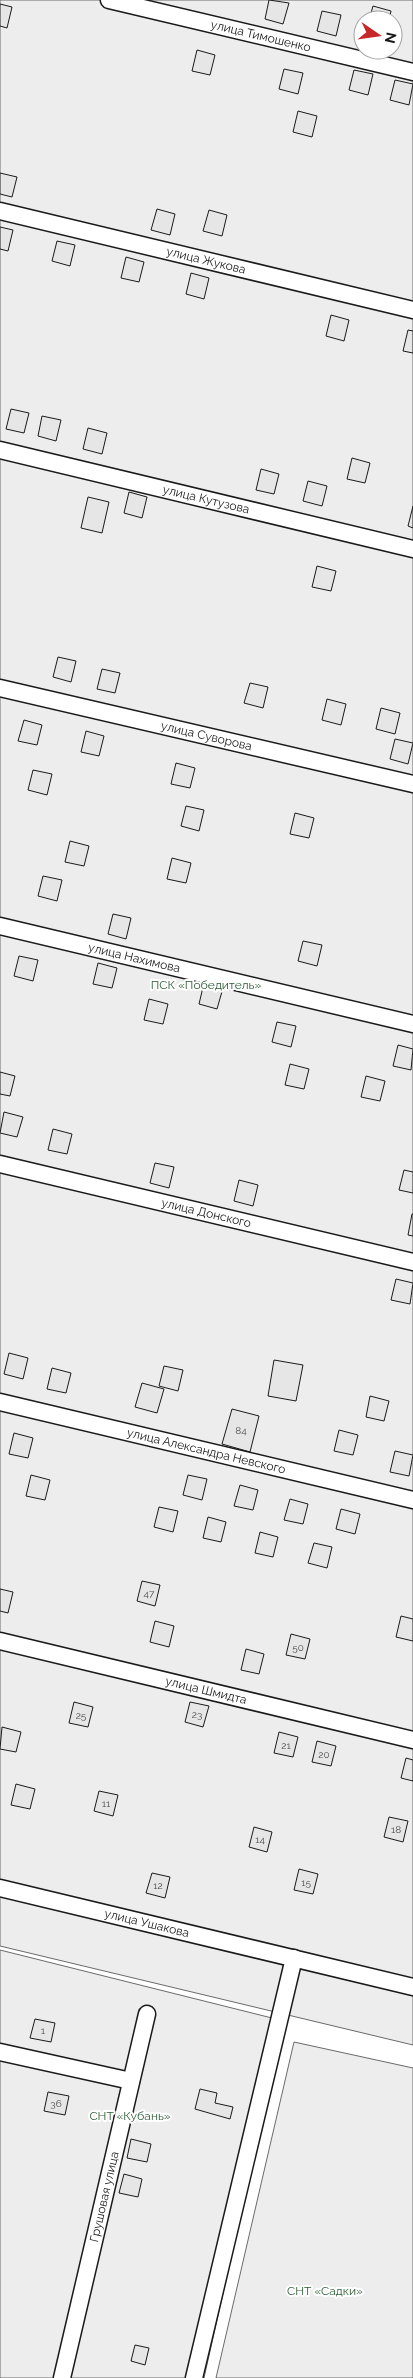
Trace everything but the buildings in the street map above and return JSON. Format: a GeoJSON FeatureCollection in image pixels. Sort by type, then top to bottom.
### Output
{"type":"FeatureCollection","features":[{"type":"Feature","properties":{"kind":"street","name":"улица Тимошенко"},"geometry":{"type":"LineString","coordinates":[[109,0],[413,72]]}},
{"type":"Feature","properties":{"kind":"street","name":"улица Жукова"},"geometry":{"type":"LineString","coordinates":[[0,211],[413,310]]}},
{"type":"Feature","properties":{"kind":"street","name":"улица Кутузова"},"geometry":{"type":"LineString","coordinates":[[0,450],[413,549]]}},
{"type":"Feature","properties":{"kind":"street","name":"улица Суворова"},"geometry":{"type":"LineString","coordinates":[[0,688],[413,784]]}},
{"type":"Feature","properties":{"kind":"street","name":"улица Нахимова"},"geometry":{"type":"LineString","coordinates":[[0,926],[413,1024]]}},
{"type":"Feature","properties":{"kind":"street","name":"улица Донского"},"geometry":{"type":"LineString","coordinates":[[0,1164],[413,1262]]}},
{"type":"Feature","properties":{"kind":"street","name":"улица Александра Невского"},"geometry":{"type":"LineString","coordinates":[[0,1402],[413,1500]]}},
{"type":"Feature","properties":{"kind":"street","name":"улица Шмидта"},"geometry":{"type":"LineString","coordinates":[[0,1641],[413,1740]]}},
{"type":"Feature","properties":{"kind":"street","name":"улица Ушакова"},"geometry":{"type":"LineString","coordinates":[[0,1888],[413,1987]]}},
{"type":"Feature","properties":{"kind":"street"},"geometry":{"type":"LineString","coordinates":[[194,2378],[294,1958]]}},
{"type":"Feature","properties":{"kind":"street","name":"Грушовая улица"},"geometry":{"type":"LineString","coordinates":[[62,2378],[147,2014]]}},
{"type":"Feature","properties":{"kind":"street"},"geometry":{"type":"LineString","coordinates":[[0,2052],[131,2081]]}},
{"type":"Feature","properties":{"kind":"shaded area","name":"ПСК «Победитель»"},"geometry":{"type":"Polygon","coordinates":[[[0,0],[413,0],[413,2045],[0,1946],[0,0]]]}},
{"type":"Feature","properties":{"kind":"shaded area","name":"СНТ «Кубань»"},"geometry":{"type":"Polygon","coordinates":[[[0,1950],[284,2021],[204,2378],[0,2378],[0,1950]]]}},
{"type":"Feature","properties":{"kind":"shaded area","name":"СНТ «Садки»"},"geometry":{"type":"Polygon","coordinates":[[[294,2042],[413,2068],[413,2378],[216,2378],[294,2042]]]}}]}
